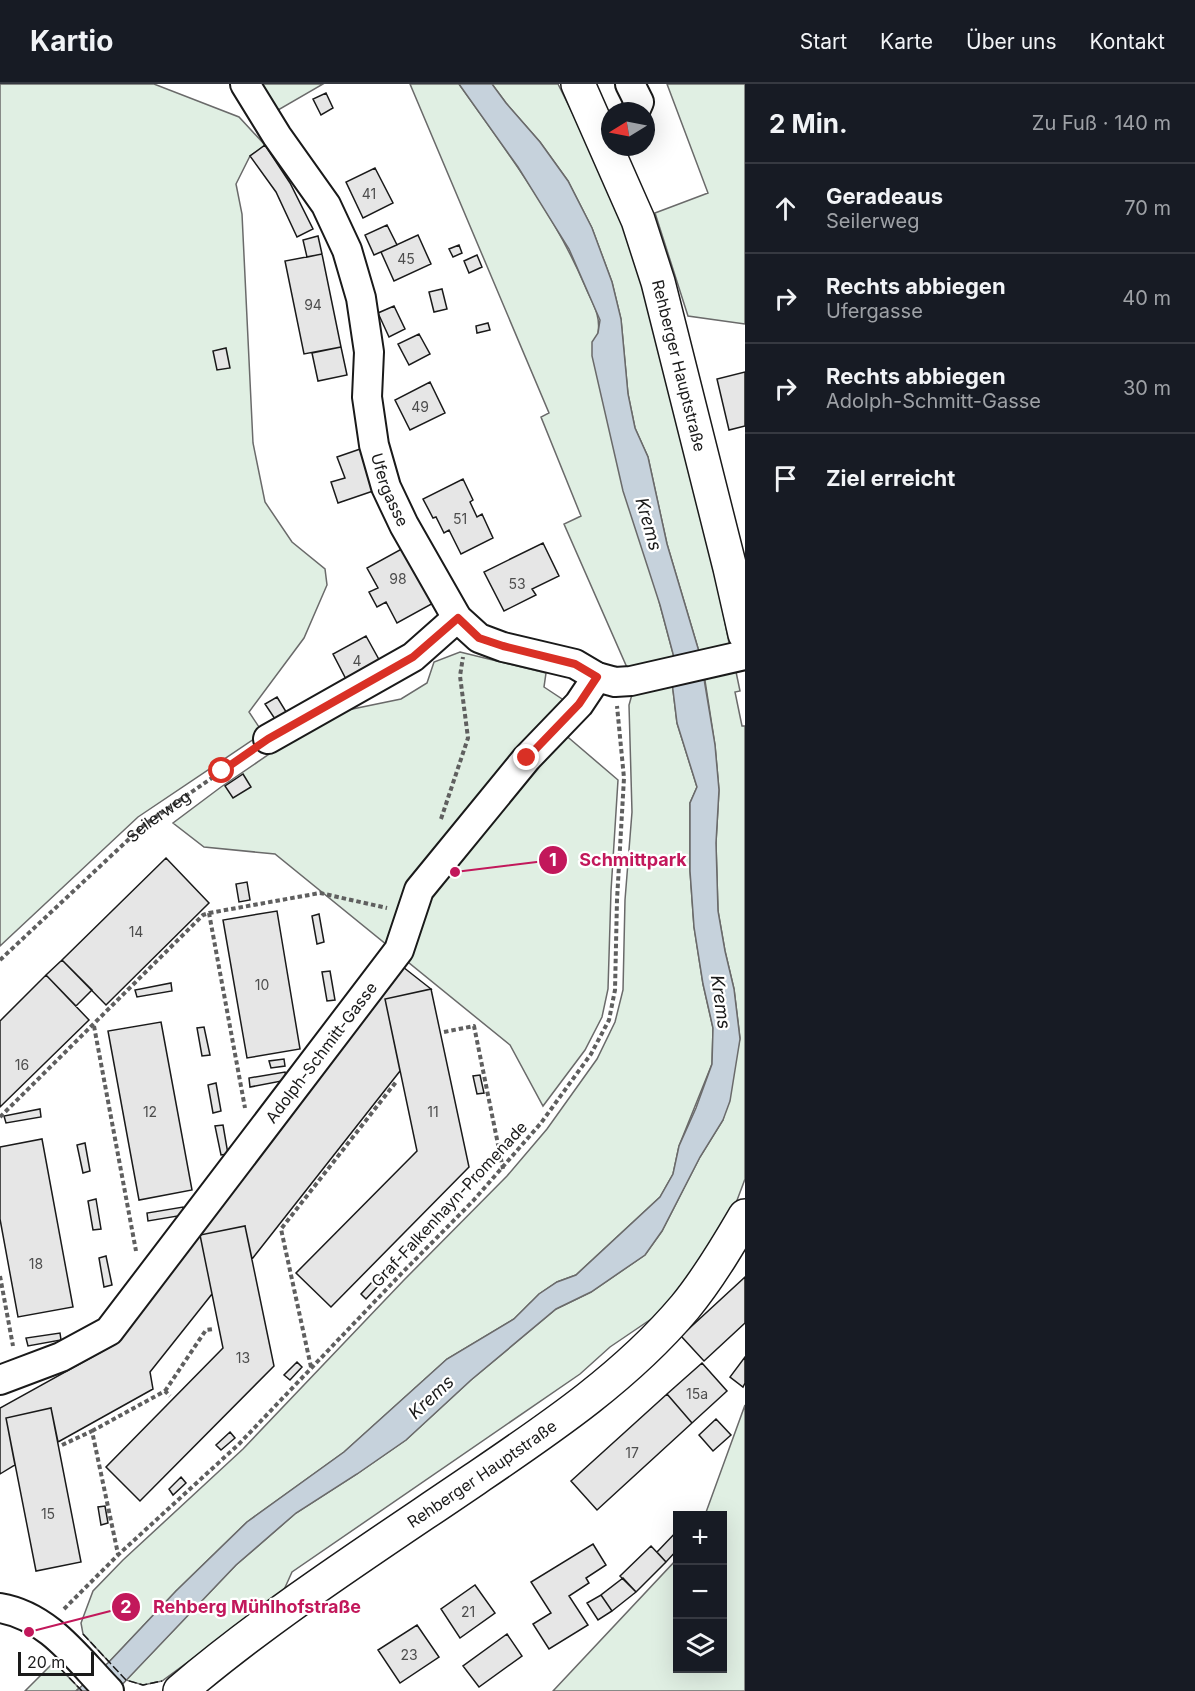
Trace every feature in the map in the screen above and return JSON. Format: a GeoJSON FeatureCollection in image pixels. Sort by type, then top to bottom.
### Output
{"type":"FeatureCollection","features":[{"type":"Feature","properties":{"kind":"main road","name":"Rehberger Hauptstraße"},"geometry":{"type":"LineString","coordinates":[[583,95],[601,130]]}},
{"type":"Feature","properties":{"kind":"main road","name":"Rehberger Hauptstraße"},"geometry":{"type":"LineString","coordinates":[[614,156],[658,282],[730,568],[741,649]]}},
{"type":"Feature","properties":{"kind":"main road","name":"Rehberger Hauptstraße"},"geometry":{"type":"LineString","coordinates":[[180,1691],[291,1605],[550,1428],[594,1395],[644,1350],[686,1306],[720,1259],[745,1216]]}},
{"type":"Feature","properties":{"kind":"street","name":"Ufergasse"},"geometry":{"type":"LineString","coordinates":[[245,84],[277,136],[326,205],[347,250],[361,298],[369,352],[367,397],[374,445],[386,487],[404,525],[462,622],[479,638],[575,664],[614,680]]}},
{"type":"Feature","properties":{"kind":"street"},"geometry":{"type":"LineString","coordinates":[[630,84],[639,102]]}},
{"type":"Feature","properties":{"kind":"street"},"geometry":{"type":"LineString","coordinates":[[268,739],[413,657],[462,622]]}},
{"type":"Feature","properties":{"kind":"street"},"geometry":{"type":"LineString","coordinates":[[614,680],[741,649]]}},
{"type":"Feature","properties":{"kind":"street","name":"Adolph-Schmitt-Gasse"},"geometry":{"type":"LineString","coordinates":[[9,1377],[61,1357],[109,1331],[399,950],[419,890],[527,758],[579,704],[614,680]]}},
{"type":"Feature","properties":{"kind":"street"},"geometry":{"type":"LineString","coordinates":[[0,1608],[25,1615],[47,1628],[109,1691]]}},
{"type":"Feature","properties":{"kind":"path"},"geometry":{"type":"LineString","coordinates":[[441,821],[468,738],[460,676],[462,622]]}},
{"type":"Feature","properties":{"kind":"path","name":"Graf-Falkenhayn-Promenade"},"geometry":{"type":"LineString","coordinates":[[47,1628],[118,1555],[239,1444],[503,1169],[541,1123],[591,1054],[609,1020],[615,990],[624,778],[614,680]]}},
{"type":"Feature","properties":{"kind":"path","name":"Seilerweg"},"geometry":{"type":"LineString","coordinates":[[0,960],[144,825],[268,739]]}},
{"type":"Feature","properties":{"kind":"path"},"geometry":{"type":"LineString","coordinates":[[0,1117],[203,915],[320,893],[412,913]]}},
{"type":"Feature","properties":{"kind":"path"},"geometry":{"type":"LineString","coordinates":[[209,913],[252,1144]]}},
{"type":"Feature","properties":{"kind":"path"},"geometry":{"type":"LineString","coordinates":[[94,1025],[143,1286]]}},
{"type":"Feature","properties":{"kind":"path"},"geometry":{"type":"LineString","coordinates":[[444,1032],[474,1026],[503,1169]]}},
{"type":"Feature","properties":{"kind":"path"},"geometry":{"type":"LineString","coordinates":[[311,1367],[281,1229],[396,1082]]}},
{"type":"Feature","properties":{"kind":"path"},"geometry":{"type":"LineString","coordinates":[[0,1276],[9,1377]]}},
{"type":"Feature","properties":{"kind":"path"},"geometry":{"type":"LineString","coordinates":[[62,1445],[165,1391],[206,1330],[213,1329]]}},
{"type":"Feature","properties":{"kind":"path"},"geometry":{"type":"LineString","coordinates":[[165,1391],[170,1396]]}},
{"type":"Feature","properties":{"kind":"path"},"geometry":{"type":"LineString","coordinates":[[92,1431],[118,1555]]}},
{"type":"Feature","properties":{"kind":"green space"},"geometry":{"type":"Polygon","coordinates":[[[0,84],[154,84],[239,117],[265,145],[250,156],[236,184],[242,214],[253,443],[265,502],[292,542],[325,569],[327,585],[304,638],[249,712],[263,733],[138,817],[0,946],[0,84]]]}},
{"type":"Feature","properties":{"kind":"green space"},"geometry":{"type":"Polygon","coordinates":[[[255,84],[323,84],[273,113],[255,84]]]}},
{"type":"Feature","properties":{"kind":"green space"},"geometry":{"type":"Polygon","coordinates":[[[410,84],[459,84],[544,207],[573,259],[597,314],[598,333],[660,605],[675,661],[629,672],[564,524],[581,516],[541,417],[549,413],[410,84]]]}},
{"type":"Feature","properties":{"kind":"green space"},"geometry":{"type":"Polygon","coordinates":[[[492,84],[558,84],[624,224],[643,287],[715,571],[730,648],[700,655],[667,544],[648,457],[635,428],[628,394],[621,319],[612,282],[592,228],[568,181],[540,142],[492,84]]]}},
{"type":"Feature","properties":{"kind":"green space"},"geometry":{"type":"Polygon","coordinates":[[[667,84],[745,84],[745,324],[688,316],[655,213],[708,193],[667,84]]]}},
{"type":"Feature","properties":{"kind":"green space"},"geometry":{"type":"Polygon","coordinates":[[[460,652],[546,673],[544,687],[565,701],[549,721],[618,780],[608,989],[602,1017],[585,1050],[543,1106],[510,1045],[275,854],[204,847],[173,823],[284,744],[338,712],[401,699],[427,683],[434,662],[460,652]]]}},
{"type":"Feature","properties":{"kind":"green space"},"geometry":{"type":"Polygon","coordinates":[[[735,667],[740,691],[735,692],[742,726],[745,726],[745,1179],[736,1203],[708,1251],[660,1313],[610,1347],[580,1374],[292,1572],[283,1592],[162,1681],[143,1685],[126,1680],[236,1565],[296,1513],[406,1440],[471,1380],[556,1309],[591,1292],[645,1255],[662,1231],[700,1157],[723,1120],[740,1038],[734,989],[718,911],[716,843],[719,790],[715,745],[704,674],[735,667]]]}},
{"type":"Feature","properties":{"kind":"green space"},"geometry":{"type":"Polygon","coordinates":[[[672,682],[677,723],[697,787],[690,803],[690,871],[694,927],[713,1028],[712,1064],[679,1146],[673,1174],[660,1197],[576,1275],[557,1282],[539,1294],[514,1319],[447,1359],[344,1452],[247,1522],[176,1591],[109,1662],[83,1634],[81,1623],[93,1591],[123,1560],[243,1449],[507,1176],[547,1129],[597,1059],[615,1022],[623,990],[625,900],[632,812],[629,705],[633,691],[672,682]]]}},
{"type":"Feature","properties":{"kind":"green space"},"geometry":{"type":"Polygon","coordinates":[[[745,1405],[745,1691],[553,1691],[673,1563],[673,1673],[727,1673],[727,1511],[706,1511],[745,1405]]]}},
{"type":"Feature","properties":{"kind":"green space"},"geometry":{"type":"Polygon","coordinates":[[[54,1662],[79,1688],[76,1691],[25,1691],[54,1662]]]}},
{"type":"Feature","properties":{"kind":"water","name":"Krems"},"geometry":{"type":"Polygon","coordinates":[[[459,84],[492,84],[540,142],[568,181],[592,228],[612,282],[621,319],[628,394],[635,428],[648,457],[667,544],[700,655],[715,745],[719,790],[716,843],[718,911],[734,989],[740,1039],[730,1101],[723,1120],[700,1157],[662,1231],[645,1255],[591,1292],[556,1309],[471,1380],[406,1440],[296,1513],[236,1565],[116,1691],[76,1691],[109,1662],[176,1591],[247,1522],[344,1452],[447,1359],[514,1319],[539,1294],[557,1282],[576,1275],[660,1197],[673,1174],[679,1146],[712,1064],[713,1028],[694,927],[690,871],[690,803],[697,787],[677,723],[672,682],[675,661],[660,605],[623,491],[592,356],[592,342],[598,333],[600,320],[569,249],[518,167],[459,84]]]}},
{"type":"Feature","properties":{"kind":"building"},"geometry":{"type":"Polygon","coordinates":[[[326,93],[333,108],[321,115],[313,99],[326,93]]]}},
{"type":"Feature","properties":{"kind":"building"},"geometry":{"type":"Polygon","coordinates":[[[265,145],[290,183],[313,229],[297,237],[276,192],[250,156],[265,145]]]}},
{"type":"Feature","properties":{"kind":"building"},"geometry":{"type":"Polygon","coordinates":[[[375,168],[393,203],[363,218],[346,182],[375,168]]]}},
{"type":"Feature","properties":{"kind":"building"},"geometry":{"type":"Polygon","coordinates":[[[387,225],[397,245],[374,255],[365,235],[387,225]]]}},
{"type":"Feature","properties":{"kind":"building"},"geometry":{"type":"Polygon","coordinates":[[[418,235],[431,264],[394,281],[381,252],[418,235]]]}},
{"type":"Feature","properties":{"kind":"building"},"geometry":{"type":"Polygon","coordinates":[[[318,236],[322,254],[307,257],[303,240],[318,236]]]}},
{"type":"Feature","properties":{"kind":"building"},"geometry":{"type":"Polygon","coordinates":[[[459,245],[462,253],[453,257],[449,249],[459,245]]]}},
{"type":"Feature","properties":{"kind":"building"},"geometry":{"type":"Polygon","coordinates":[[[322,254],[341,347],[304,354],[285,261],[322,254]]]}},
{"type":"Feature","properties":{"kind":"building"},"geometry":{"type":"Polygon","coordinates":[[[477,255],[482,267],[469,273],[464,261],[477,255]]]}},
{"type":"Feature","properties":{"kind":"building"},"geometry":{"type":"Polygon","coordinates":[[[442,289],[447,309],[434,312],[429,292],[442,289]]]}},
{"type":"Feature","properties":{"kind":"building"},"geometry":{"type":"Polygon","coordinates":[[[394,306],[405,329],[389,337],[378,313],[394,306]]]}},
{"type":"Feature","properties":{"kind":"building"},"geometry":{"type":"Polygon","coordinates":[[[488,323],[490,330],[477,333],[476,326],[488,323]]]}},
{"type":"Feature","properties":{"kind":"building"},"geometry":{"type":"Polygon","coordinates":[[[419,334],[430,354],[409,365],[398,344],[419,334]]]}},
{"type":"Feature","properties":{"kind":"building"},"geometry":{"type":"Polygon","coordinates":[[[341,347],[347,375],[318,381],[312,353],[341,347]]]}},
{"type":"Feature","properties":{"kind":"building"},"geometry":{"type":"Polygon","coordinates":[[[226,348],[230,368],[217,370],[213,351],[226,348]]]}},
{"type":"Feature","properties":{"kind":"building"},"geometry":{"type":"Polygon","coordinates":[[[745,372],[745,426],[729,430],[717,379],[745,372]]]}},
{"type":"Feature","properties":{"kind":"building"},"geometry":{"type":"Polygon","coordinates":[[[430,382],[445,413],[410,430],[395,400],[430,382]]]}},
{"type":"Feature","properties":{"kind":"building"},"geometry":{"type":"Polygon","coordinates":[[[366,447],[379,489],[338,503],[331,482],[345,478],[337,457],[366,447]]]}},
{"type":"Feature","properties":{"kind":"building"},"geometry":{"type":"Polygon","coordinates":[[[463,479],[473,500],[470,502],[477,517],[482,514],[493,538],[461,554],[449,530],[444,533],[423,499],[463,479]]]}},
{"type":"Feature","properties":{"kind":"building"},"geometry":{"type":"Polygon","coordinates":[[[543,543],[559,576],[532,589],[536,595],[504,611],[484,572],[543,543]]]}},
{"type":"Feature","properties":{"kind":"building"},"geometry":{"type":"Polygon","coordinates":[[[407,546],[437,601],[397,623],[386,602],[377,607],[369,592],[378,588],[367,568],[407,546]]]}},
{"type":"Feature","properties":{"kind":"building"},"geometry":{"type":"Polygon","coordinates":[[[366,636],[382,665],[348,683],[333,654],[366,636]]]}},
{"type":"Feature","properties":{"kind":"building"},"geometry":{"type":"Polygon","coordinates":[[[277,697],[288,715],[277,722],[265,704],[277,697]]]}},
{"type":"Feature","properties":{"kind":"building"},"geometry":{"type":"Polygon","coordinates":[[[243,774],[251,787],[233,798],[225,786],[243,774]]]}},
{"type":"Feature","properties":{"kind":"building"},"geometry":{"type":"Polygon","coordinates":[[[166,858],[209,903],[106,1005],[62,960],[166,858]]]}},
{"type":"Feature","properties":{"kind":"building"},"geometry":{"type":"Polygon","coordinates":[[[247,882],[250,900],[239,902],[236,884],[247,882]]]}},
{"type":"Feature","properties":{"kind":"building"},"geometry":{"type":"Polygon","coordinates":[[[277,911],[300,1049],[247,1058],[223,920],[277,911]]]}},
{"type":"Feature","properties":{"kind":"building"},"geometry":{"type":"Polygon","coordinates":[[[319,914],[324,942],[317,944],[312,916],[319,914]]]}},
{"type":"Feature","properties":{"kind":"building"},"geometry":{"type":"Polygon","coordinates":[[[62,960],[92,990],[76,1006],[46,975],[62,960]]]}},
{"type":"Feature","properties":{"kind":"building"},"geometry":{"type":"Polygon","coordinates":[[[403,967],[431,989],[385,999],[400,1071],[252,1259],[245,1226],[200,1235],[212,1294],[150,1372],[153,1389],[58,1442],[51,1408],[6,1418],[15,1465],[0,1474],[0,1408],[114,1345],[403,967]]]}},
{"type":"Feature","properties":{"kind":"building"},"geometry":{"type":"Polygon","coordinates":[[[330,971],[335,1000],[327,1001],[322,972],[330,971]]]}},
{"type":"Feature","properties":{"kind":"building"},"geometry":{"type":"Polygon","coordinates":[[[46,975],[89,1020],[0,1107],[0,1021],[46,975]]]}},
{"type":"Feature","properties":{"kind":"building"},"geometry":{"type":"Polygon","coordinates":[[[171,983],[172,991],[137,997],[135,990],[171,983]]]}},
{"type":"Feature","properties":{"kind":"building"},"geometry":{"type":"Polygon","coordinates":[[[431,989],[469,1167],[331,1307],[296,1273],[417,1151],[385,999],[431,989]]]}},
{"type":"Feature","properties":{"kind":"building"},"geometry":{"type":"Polygon","coordinates":[[[161,1022],[192,1190],[139,1200],[108,1031],[161,1022]]]}},
{"type":"Feature","properties":{"kind":"building"},"geometry":{"type":"Polygon","coordinates":[[[204,1027],[210,1055],[202,1056],[197,1028],[204,1027]]]}},
{"type":"Feature","properties":{"kind":"building"},"geometry":{"type":"Polygon","coordinates":[[[284,1059],[285,1066],[271,1068],[269,1061],[284,1059]]]}},
{"type":"Feature","properties":{"kind":"building"},"geometry":{"type":"Polygon","coordinates":[[[285,1072],[287,1080],[250,1087],[249,1078],[285,1072]]]}},
{"type":"Feature","properties":{"kind":"building"},"geometry":{"type":"Polygon","coordinates":[[[480,1075],[484,1093],[477,1094],[473,1076],[480,1075]]]}},
{"type":"Feature","properties":{"kind":"building"},"geometry":{"type":"Polygon","coordinates":[[[216,1083],[221,1111],[213,1113],[208,1085],[216,1083]]]}},
{"type":"Feature","properties":{"kind":"building"},"geometry":{"type":"Polygon","coordinates":[[[40,1109],[41,1117],[6,1123],[4,1116],[40,1109]]]}},
{"type":"Feature","properties":{"kind":"building"},"geometry":{"type":"Polygon","coordinates":[[[223,1125],[228,1154],[221,1155],[215,1126],[223,1125]]]}},
{"type":"Feature","properties":{"kind":"building"},"geometry":{"type":"Polygon","coordinates":[[[42,1139],[73,1307],[18,1317],[0,1219],[0,1147],[42,1139]]]}},
{"type":"Feature","properties":{"kind":"building"},"geometry":{"type":"Polygon","coordinates":[[[85,1143],[90,1171],[83,1173],[77,1145],[85,1143]]]}},
{"type":"Feature","properties":{"kind":"building"},"geometry":{"type":"Polygon","coordinates":[[[484,1165],[489,1169],[477,1183],[471,1178],[484,1165]]]}},
{"type":"Feature","properties":{"kind":"building"},"geometry":{"type":"Polygon","coordinates":[[[96,1199],[101,1229],[93,1230],[88,1201],[96,1199]]]}},
{"type":"Feature","properties":{"kind":"building"},"geometry":{"type":"Polygon","coordinates":[[[183,1207],[184,1215],[148,1221],[147,1213],[183,1207]]]}},
{"type":"Feature","properties":{"kind":"building"},"geometry":{"type":"Polygon","coordinates":[[[245,1226],[274,1366],[140,1501],[106,1467],[223,1348],[200,1235],[245,1226]]]}},
{"type":"Feature","properties":{"kind":"building"},"geometry":{"type":"Polygon","coordinates":[[[418,1234],[423,1239],[411,1252],[405,1247],[418,1234]]]}},
{"type":"Feature","properties":{"kind":"building"},"geometry":{"type":"Polygon","coordinates":[[[106,1256],[112,1285],[104,1287],[99,1258],[106,1256]]]}},
{"type":"Feature","properties":{"kind":"building"},"geometry":{"type":"Polygon","coordinates":[[[745,1277],[745,1323],[704,1361],[681,1336],[745,1277]]]}},
{"type":"Feature","properties":{"kind":"building"},"geometry":{"type":"Polygon","coordinates":[[[373,1281],[378,1286],[366,1299],[361,1294],[373,1281]]]}},
{"type":"Feature","properties":{"kind":"building"},"geometry":{"type":"Polygon","coordinates":[[[60,1333],[61,1340],[28,1346],[26,1338],[60,1333]]]}},
{"type":"Feature","properties":{"kind":"building"},"geometry":{"type":"Polygon","coordinates":[[[745,1357],[745,1383],[743,1387],[730,1377],[745,1357]]]}},
{"type":"Feature","properties":{"kind":"building"},"geometry":{"type":"Polygon","coordinates":[[[297,1362],[302,1367],[290,1380],[284,1375],[297,1362]]]}},
{"type":"Feature","properties":{"kind":"building"},"geometry":{"type":"Polygon","coordinates":[[[702,1363],[727,1391],[692,1423],[667,1394],[702,1363]]]}},
{"type":"Feature","properties":{"kind":"building"},"geometry":{"type":"Polygon","coordinates":[[[667,1394],[692,1423],[597,1510],[571,1481],[667,1394]]]}},
{"type":"Feature","properties":{"kind":"building"},"geometry":{"type":"Polygon","coordinates":[[[51,1408],[81,1562],[36,1571],[6,1418],[51,1408]]]}},
{"type":"Feature","properties":{"kind":"building"},"geometry":{"type":"Polygon","coordinates":[[[716,1419],[731,1435],[713,1451],[699,1435],[716,1419]]]}},
{"type":"Feature","properties":{"kind":"building"},"geometry":{"type":"Polygon","coordinates":[[[230,1432],[235,1438],[221,1450],[216,1445],[230,1432]]]}},
{"type":"Feature","properties":{"kind":"building"},"geometry":{"type":"Polygon","coordinates":[[[181,1477],[186,1483],[173,1495],[169,1489],[181,1477]]]}},
{"type":"Feature","properties":{"kind":"building"},"geometry":{"type":"Polygon","coordinates":[[[105,1506],[108,1523],[101,1525],[98,1507],[105,1506]]]}},
{"type":"Feature","properties":{"kind":"building"},"geometry":{"type":"Polygon","coordinates":[[[673,1535],[673,1554],[666,1562],[657,1552],[673,1535]]]}},
{"type":"Feature","properties":{"kind":"building"},"geometry":{"type":"Polygon","coordinates":[[[593,1544],[606,1565],[586,1578],[589,1583],[569,1596],[588,1625],[549,1649],[533,1624],[551,1613],[531,1582],[593,1544]]]}},
{"type":"Feature","properties":{"kind":"building"},"geometry":{"type":"Polygon","coordinates":[[[651,1546],[666,1562],[636,1592],[620,1576],[651,1546]]]}},
{"type":"Feature","properties":{"kind":"building"},"geometry":{"type":"Polygon","coordinates":[[[623,1578],[636,1592],[612,1611],[601,1595],[623,1578]]]}},
{"type":"Feature","properties":{"kind":"building"},"geometry":{"type":"Polygon","coordinates":[[[475,1585],[495,1613],[460,1638],[441,1609],[475,1585]]]}},
{"type":"Feature","properties":{"kind":"building"},"geometry":{"type":"Polygon","coordinates":[[[601,1595],[612,1611],[598,1620],[587,1603],[601,1595]]]}},
{"type":"Feature","properties":{"kind":"building"},"geometry":{"type":"Polygon","coordinates":[[[417,1625],[439,1657],[400,1683],[378,1650],[417,1625]]]}},
{"type":"Feature","properties":{"kind":"building"},"geometry":{"type":"Polygon","coordinates":[[[507,1634],[522,1656],[479,1687],[463,1666],[507,1634]]]}},
{"type":"Feature","properties":{"kind":"fence"},"geometry":{"type":"LineString","coordinates":[[83,1634],[126,1680],[143,1685],[162,1681]]}},
{"type":"Feature","properties":{"kind":"fence"},"geometry":{"type":"LineString","coordinates":[[54,1662],[82,1691]]}},
{"type":"Feature","properties":{"kind":"place","name":"Schmittpark"},"geometry":{"type":"Point","coordinates":[455,872]}},
{"type":"Feature","properties":{"kind":"place","name":"Rehberg Mühlhofstraße"},"geometry":{"type":"Point","coordinates":[29,1632]}},
{"type":"Feature","properties":{"kind":"route"},"geometry":{"type":"LineString","coordinates":[[222,771],[268,739],[413,657],[458,618],[479,638],[575,664],[597,677],[579,704],[527,758]]}}]}
